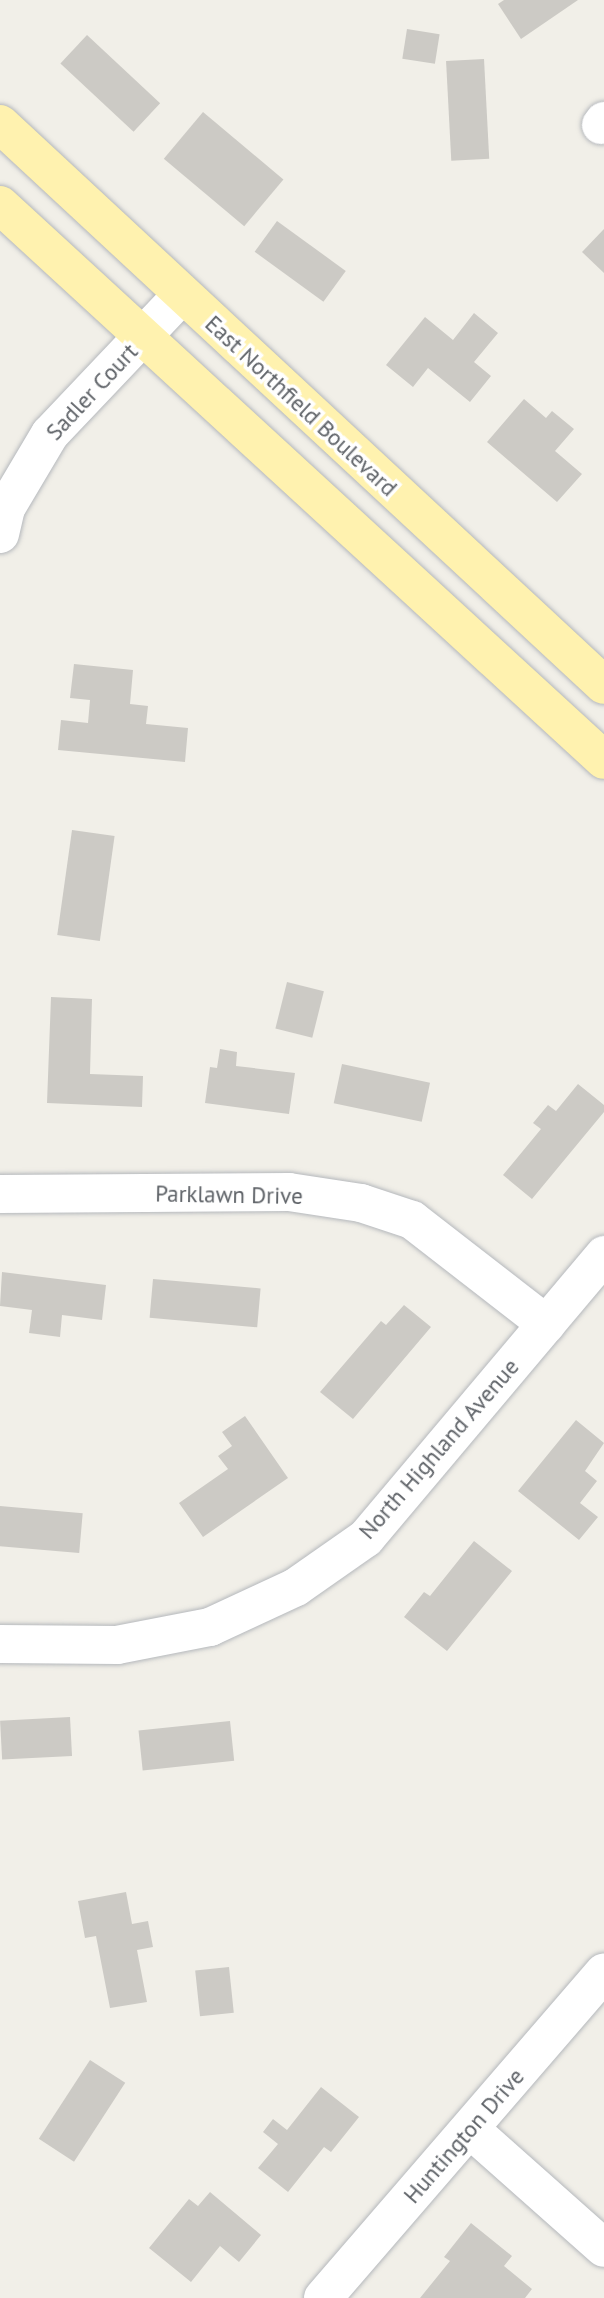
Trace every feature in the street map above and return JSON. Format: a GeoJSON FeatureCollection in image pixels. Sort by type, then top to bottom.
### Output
{"type":"FeatureCollection","features":[{"type":"Feature","properties":{"kind":"main road","name":"East Northfield Boulevard"},"geometry":{"type":"LineString","coordinates":[[0,124],[181,296],[604,685]]}},
{"type":"Feature","properties":{"kind":"main road"},"geometry":{"type":"LineString","coordinates":[[0,205],[604,760]]}},
{"type":"Feature","properties":{"kind":"street","name":"Sadler Court"},"geometry":{"type":"LineString","coordinates":[[0,534],[6,508],[50,434],[181,296]]}},
{"type":"Feature","properties":{"kind":"street","name":"Parklawn Drive"},"geometry":{"type":"LineString","coordinates":[[0,1194],[289,1192],[361,1203],[412,1220],[546,1324]]}},
{"type":"Feature","properties":{"kind":"street","name":"North Highland Avenue"},"geometry":{"type":"LineString","coordinates":[[0,1644],[117,1645],[144,1640],[210,1627],[296,1587],[366,1538],[604,1255]]}},
{"type":"Feature","properties":{"kind":"street","name":"Huntington Drive"},"geometry":{"type":"LineString","coordinates":[[323,2298],[604,1972]]}},
{"type":"Feature","properties":{"kind":"street"},"geometry":{"type":"LineString","coordinates":[[470,2129],[604,2248]]}},
{"type":"Feature","properties":{"kind":"building"},"geometry":{"type":"Polygon","coordinates":[[[504,0],[578,0],[521,39],[498,4],[504,0]]]}},
{"type":"Feature","properties":{"kind":"building"},"geometry":{"type":"Polygon","coordinates":[[[407,29],[440,34],[435,64],[402,59],[407,29]]]}},
{"type":"Feature","properties":{"kind":"building"},"geometry":{"type":"Polygon","coordinates":[[[87,35],[160,103],[134,132],[60,64],[87,35]]]}},
{"type":"Feature","properties":{"kind":"building"},"geometry":{"type":"Polygon","coordinates":[[[484,59],[489,159],[451,161],[446,61],[484,59]]]}},
{"type":"Feature","properties":{"kind":"building"},"geometry":{"type":"Polygon","coordinates":[[[203,112],[283,179],[244,226],[164,159],[203,112]]]}},
{"type":"Feature","properties":{"kind":"building"},"geometry":{"type":"Polygon","coordinates":[[[277,221],[346,271],[323,302],[255,252],[277,221]]]}},
{"type":"Feature","properties":{"kind":"building"},"geometry":{"type":"Polygon","coordinates":[[[604,229],[604,273],[582,252],[604,229]]]}},
{"type":"Feature","properties":{"kind":"building"},"geometry":{"type":"Polygon","coordinates":[[[474,313],[498,333],[474,362],[491,376],[470,402],[428,368],[413,387],[386,365],[425,317],[453,340],[474,313]]]}},
{"type":"Feature","properties":{"kind":"building"},"geometry":{"type":"Polygon","coordinates":[[[524,399],[546,418],[552,411],[574,429],[555,451],[582,474],[557,502],[487,442],[524,399]]]}},
{"type":"Feature","properties":{"kind":"building"},"geometry":{"type":"Polygon","coordinates":[[[74,664],[133,670],[130,704],[148,706],[146,724],[188,728],[185,762],[58,750],[61,720],[88,723],[90,700],[70,698],[74,664]]]}},
{"type":"Feature","properties":{"kind":"building"},"geometry":{"type":"Polygon","coordinates":[[[72,830],[115,836],[100,941],[57,935],[72,830]]]}},
{"type":"Feature","properties":{"kind":"building"},"geometry":{"type":"Polygon","coordinates":[[[287,982],[324,991],[312,1038],[275,1029],[287,982]]]}},
{"type":"Feature","properties":{"kind":"building"},"geometry":{"type":"Polygon","coordinates":[[[51,997],[92,999],[90,1074],[143,1076],[142,1107],[47,1103],[51,997]]]}},
{"type":"Feature","properties":{"kind":"building"},"geometry":{"type":"Polygon","coordinates":[[[220,1049],[237,1052],[236,1066],[295,1073],[289,1114],[205,1103],[210,1067],[217,1068],[220,1049]]]}},
{"type":"Feature","properties":{"kind":"building"},"geometry":{"type":"Polygon","coordinates":[[[342,1064],[430,1083],[422,1122],[334,1103],[342,1064]]]}},
{"type":"Feature","properties":{"kind":"building"},"geometry":{"type":"Polygon","coordinates":[[[578,1084],[604,1105],[604,1112],[532,1199],[503,1175],[541,1129],[533,1123],[548,1105],[556,1111],[578,1084]]]}},
{"type":"Feature","properties":{"kind":"building"},"geometry":{"type":"Polygon","coordinates":[[[2,1272],[106,1285],[102,1320],[62,1315],[60,1337],[29,1333],[32,1310],[0,1306],[2,1272]]]}},
{"type":"Feature","properties":{"kind":"building"},"geometry":{"type":"Polygon","coordinates":[[[153,1279],[261,1288],[257,1327],[150,1318],[153,1279]]]}},
{"type":"Feature","properties":{"kind":"building"},"geometry":{"type":"Polygon","coordinates":[[[404,1305],[431,1327],[353,1419],[320,1392],[381,1321],[386,1325],[404,1305]]]}},
{"type":"Feature","properties":{"kind":"building"},"geometry":{"type":"Polygon","coordinates":[[[245,1416],[288,1478],[203,1537],[179,1503],[228,1469],[218,1456],[232,1446],[222,1432],[245,1416]]]}},
{"type":"Feature","properties":{"kind":"building"},"geometry":{"type":"Polygon","coordinates":[[[576,1420],[604,1443],[585,1471],[597,1481],[580,1503],[598,1517],[579,1540],[518,1491],[576,1420]]]}},
{"type":"Feature","properties":{"kind":"building"},"geometry":{"type":"Polygon","coordinates":[[[0,1506],[83,1513],[79,1553],[0,1546],[0,1506]]]}},
{"type":"Feature","properties":{"kind":"building"},"geometry":{"type":"Polygon","coordinates":[[[474,1541],[512,1571],[447,1651],[404,1617],[424,1592],[430,1596],[474,1541]]]}},
{"type":"Feature","properties":{"kind":"building"},"geometry":{"type":"Polygon","coordinates":[[[70,1717],[72,1756],[2,1760],[0,1721],[70,1717]]]}},
{"type":"Feature","properties":{"kind":"building"},"geometry":{"type":"Polygon","coordinates":[[[230,1721],[234,1761],[143,1770],[139,1731],[230,1721]]]}},
{"type":"Feature","properties":{"kind":"building"},"geometry":{"type":"Polygon","coordinates":[[[126,1892],[132,1924],[148,1921],[153,1947],[137,1950],[147,2002],[110,2008],[96,1936],[85,1938],[78,1901],[126,1892]]]}},
{"type":"Feature","properties":{"kind":"building"},"geometry":{"type":"Polygon","coordinates":[[[229,1967],[234,2013],[200,2016],[195,1971],[229,1967]]]}},
{"type":"Feature","properties":{"kind":"building"},"geometry":{"type":"Polygon","coordinates":[[[90,2060],[125,2083],[74,2162],[39,2139],[90,2060]]]}},
{"type":"Feature","properties":{"kind":"building"},"geometry":{"type":"Polygon","coordinates":[[[321,2087],[359,2117],[331,2152],[324,2147],[288,2192],[258,2168],[278,2144],[263,2132],[273,2119],[287,2130],[321,2087]]]}},
{"type":"Feature","properties":{"kind":"building"},"geometry":{"type":"Polygon","coordinates":[[[210,2192],[261,2235],[239,2262],[220,2246],[191,2282],[149,2248],[189,2199],[198,2206],[210,2192]]]}},
{"type":"Feature","properties":{"kind":"building"},"geometry":{"type":"Polygon","coordinates":[[[471,2223],[512,2256],[504,2266],[532,2289],[525,2298],[420,2298],[450,2261],[444,2257],[471,2223]]]}}]}
